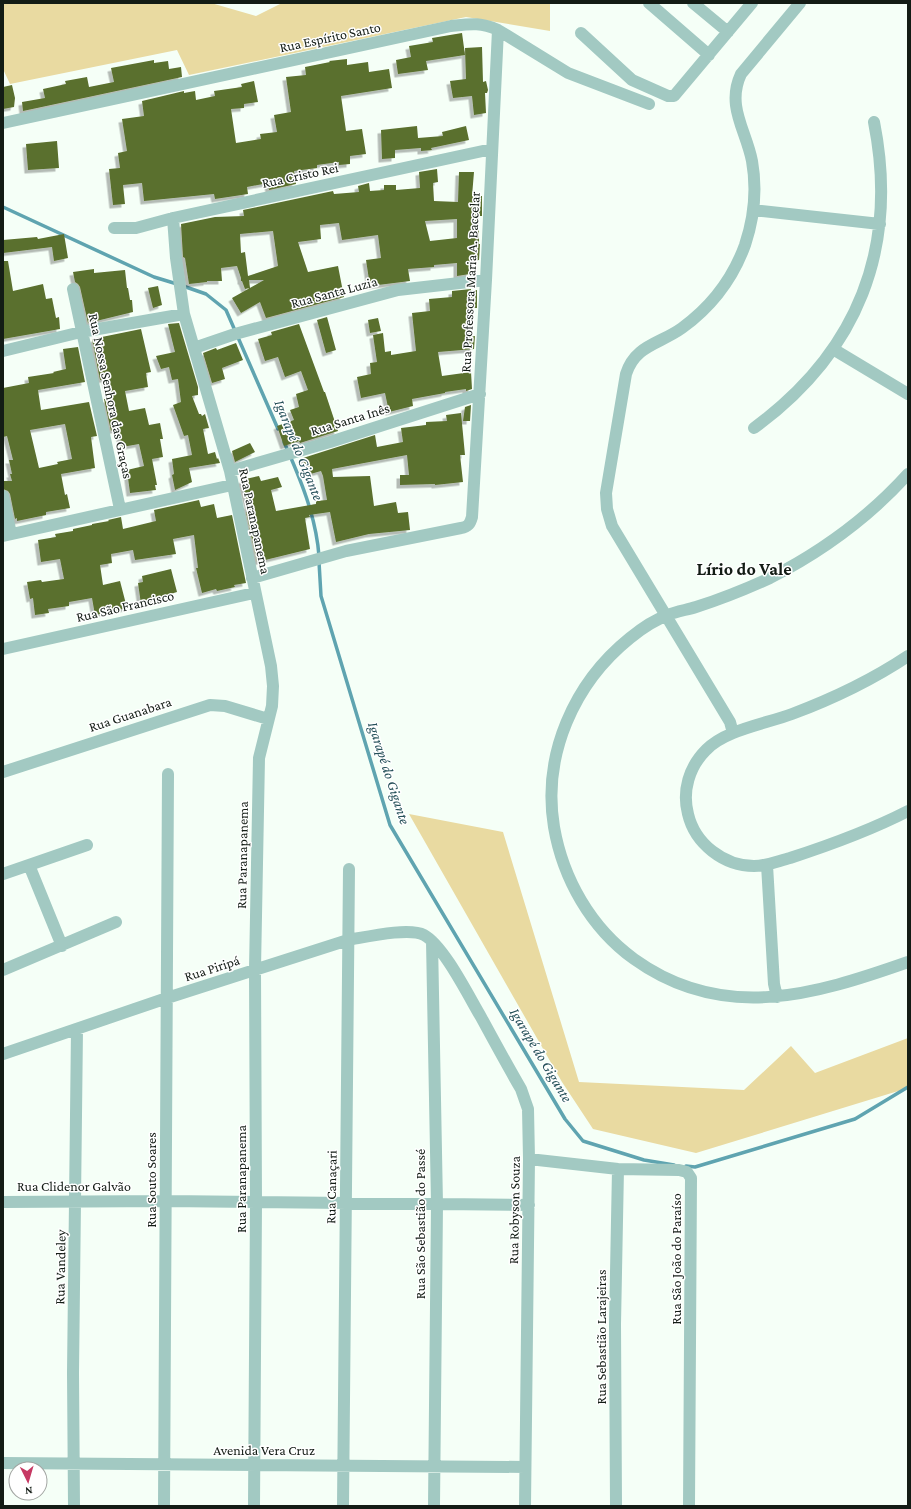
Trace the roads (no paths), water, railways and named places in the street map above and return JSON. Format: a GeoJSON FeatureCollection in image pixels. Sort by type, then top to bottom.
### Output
{"type":"FeatureCollection","features":[{"type":"Feature","properties":{"kind":"street"},"geometry":{"type":"LineString","coordinates":[[649,3],[709,55]]}},
{"type":"Feature","properties":{"kind":"street"},"geometry":{"type":"LineString","coordinates":[[693,3],[728,32]]}},
{"type":"Feature","properties":{"kind":"street"},"geometry":{"type":"LineString","coordinates":[[582,34],[632,80],[668,96],[674,96],[752,3]]}},
{"type":"Feature","properties":{"kind":"street"},"geometry":{"type":"LineString","coordinates":[[733,733],[730,722],[667,615],[612,526],[607,509],[606,493],[626,374],[630,363],[644,348],[666,338],[695,318],[720,292],[730,277],[745,244],[753,210],[754,178],[749,147],[736,110],[736,87],[741,74],[800,3]]}},
{"type":"Feature","properties":{"kind":"street","name":"Rua Espírito Santo"},"geometry":{"type":"LineString","coordinates":[[3,123],[451,26],[469,24],[486,25],[498,30],[568,73],[650,104]]}},
{"type":"Feature","properties":{"kind":"street","name":"Rua Professora Maria A. Baccelar"},"geometry":{"type":"LineString","coordinates":[[252,578],[330,555],[466,527],[470,523],[472,517],[480,394],[498,30]]}},
{"type":"Feature","properties":{"kind":"street"},"geometry":{"type":"LineString","coordinates":[[754,428],[791,399],[808,382],[833,349],[849,324],[864,288],[874,258],[880,224],[882,190],[881,167],[874,122]]}},
{"type":"Feature","properties":{"kind":"street","name":"Rua Cristo Rei"},"geometry":{"type":"LineString","coordinates":[[114,228],[136,228],[173,218],[492,149]]}},
{"type":"Feature","properties":{"kind":"street"},"geometry":{"type":"LineString","coordinates":[[753,210],[880,224]]}},
{"type":"Feature","properties":{"kind":"street","name":"Rua Paranapanema"},"geometry":{"type":"LineString","coordinates":[[173,218],[176,258],[184,314],[230,471],[254,593],[271,666],[273,686],[272,706],[259,758],[255,969],[256,1202],[254,1506]]}},
{"type":"Feature","properties":{"kind":"street","name":"Rua Santa Luzia"},"geometry":{"type":"LineString","coordinates":[[194,348],[235,334],[398,290],[486,280]]}},
{"type":"Feature","properties":{"kind":"street","name":"Rua Nossa Senhora das Graças"},"geometry":{"type":"LineString","coordinates":[[73,289],[120,509]]}},
{"type":"Feature","properties":{"kind":"street"},"geometry":{"type":"LineString","coordinates":[[3,351],[81,332],[184,314]]}},
{"type":"Feature","properties":{"kind":"street"},"geometry":{"type":"LineString","coordinates":[[833,349],[908,394]]}},
{"type":"Feature","properties":{"kind":"street","name":"Rua Santa Inês"},"geometry":{"type":"LineString","coordinates":[[230,471],[306,449],[480,394]]}},
{"type":"Feature","properties":{"kind":"street"},"geometry":{"type":"LineString","coordinates":[[908,474],[883,500],[862,518],[828,543],[793,565],[769,578],[732,594],[693,608],[667,615],[635,634],[606,660],[582,690],[573,707],[559,743],[552,782],[553,820],[561,858],[576,894],[599,926],[627,954],[644,966],[673,981],[698,991],[737,998],[757,999],[777,997],[841,984],[908,962]]}},
{"type":"Feature","properties":{"kind":"street"},"geometry":{"type":"LineString","coordinates":[[3,496],[7,535],[232,485]]}},
{"type":"Feature","properties":{"kind":"street","name":"Rua São Francisco"},"geometry":{"type":"LineString","coordinates":[[3,649],[254,593]]}},
{"type":"Feature","properties":{"kind":"street"},"geometry":{"type":"LineString","coordinates":[[908,656],[875,676],[819,703],[777,720],[733,733],[715,742],[700,756],[694,765],[690,774],[686,794],[688,816],[697,836],[704,845],[722,858],[744,865],[767,865],[836,842],[908,811]]}},
{"type":"Feature","properties":{"kind":"street","name":"Rua Guanabara"},"geometry":{"type":"LineString","coordinates":[[3,772],[210,705],[225,706],[268,720]]}},
{"type":"Feature","properties":{"kind":"street","name":"Rua Souto Soares"},"geometry":{"type":"LineString","coordinates":[[164,1506],[168,774]]}},
{"type":"Feature","properties":{"kind":"street"},"geometry":{"type":"LineString","coordinates":[[3,874],[88,845]]}},
{"type":"Feature","properties":{"kind":"street"},"geometry":{"type":"LineString","coordinates":[[29,865],[62,946]]}},
{"type":"Feature","properties":{"kind":"street"},"geometry":{"type":"LineString","coordinates":[[767,865],[774,984],[777,997]]}},
{"type":"Feature","properties":{"kind":"street","name":"Rua Canaçari"},"geometry":{"type":"LineString","coordinates":[[343,1506],[349,869]]}},
{"type":"Feature","properties":{"kind":"street"},"geometry":{"type":"LineString","coordinates":[[3,970],[116,922]]}},
{"type":"Feature","properties":{"kind":"street","name":"Rua Piripá"},"geometry":{"type":"LineString","coordinates":[[3,1054],[167,998],[348,940],[375,935],[415,932],[432,941]]}},
{"type":"Feature","properties":{"kind":"street","name":"Rua Robyson Souza"},"geometry":{"type":"LineString","coordinates":[[432,941],[459,979],[521,1089],[528,1109],[530,1159],[525,1506]]}},
{"type":"Feature","properties":{"kind":"street","name":"Rua São Sebastião do Passé"},"geometry":{"type":"LineString","coordinates":[[432,941],[437,1204],[434,1506]]}},
{"type":"Feature","properties":{"kind":"street","name":"Rua Vandeley"},"geometry":{"type":"LineString","coordinates":[[74,1506],[77,1029]]}},
{"type":"Feature","properties":{"kind":"street","name":"Rua São João do Paraíso"},"geometry":{"type":"LineString","coordinates":[[530,1159],[618,1169],[679,1170],[687,1172],[691,1178],[689,1506]]}},
{"type":"Feature","properties":{"kind":"street","name":"Rua Sebastião Larajeiras"},"geometry":{"type":"LineString","coordinates":[[616,1506],[615,1324],[618,1169]]}},
{"type":"Feature","properties":{"kind":"street","name":"Rua Clidenor Galvão"},"geometry":{"type":"LineString","coordinates":[[3,1202],[166,1201],[529,1204]]}},
{"type":"Feature","properties":{"kind":"street","name":"Avenida Vera Cruz"},"geometry":{"type":"LineString","coordinates":[[3,1463],[435,1465],[525,1467]]}},
{"type":"Feature","properties":{"kind":"waterway","name":"Igarapé do Gigante"},"geometry":{"type":"LineString","coordinates":[[3,207],[154,277],[177,284]]}},
{"type":"Feature","properties":{"kind":"waterway","name":"Igarapé do Gigante"},"geometry":{"type":"LineString","coordinates":[[183,286],[206,294],[226,310],[278,429]]}},
{"type":"Feature","properties":{"kind":"waterway","name":"Igarapé do Gigante"},"geometry":{"type":"LineString","coordinates":[[284,442],[296,469],[311,512],[315,526],[319,556]]}},
{"type":"Feature","properties":{"kind":"waterway","name":"Igarapé do Gigante"},"geometry":{"type":"LineString","coordinates":[[319,562],[321,596],[390,825],[565,1119],[583,1141],[644,1160],[674,1165]]}},
{"type":"Feature","properties":{"kind":"waterway","name":"Igarapé do Gigante"},"geometry":{"type":"LineString","coordinates":[[686,1166],[695,1167],[855,1119],[908,1087]]}},
{"type":"Feature","properties":{"kind":"district","name":"Lírio do Vale"},"geometry":{"type":"Point","coordinates":[744,569]}}]}
